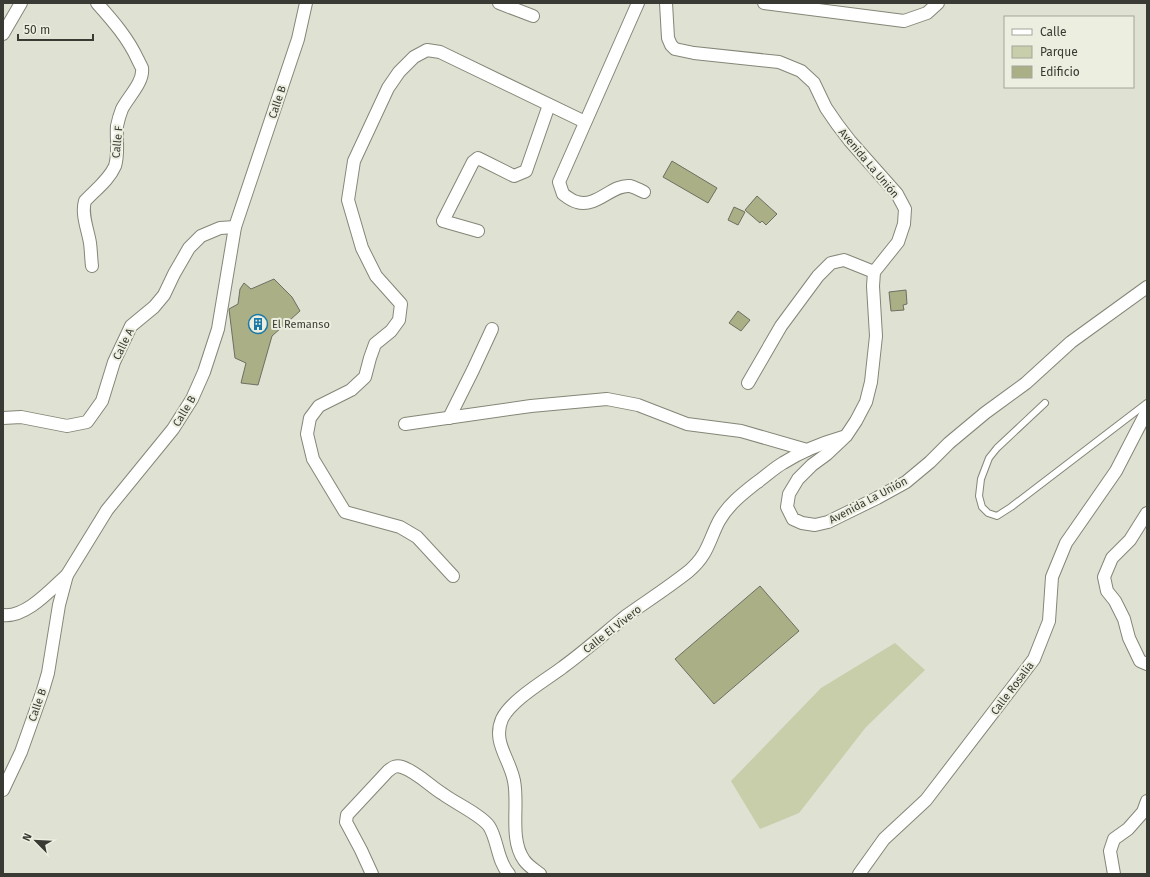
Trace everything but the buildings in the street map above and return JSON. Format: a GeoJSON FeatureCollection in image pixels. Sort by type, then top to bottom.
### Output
{"type":"FeatureCollection","features":[{"type":"Feature","properties":{"kind":"street"},"geometry":{"type":"LineString","coordinates":[[3,34],[6,20],[21,3]]}},
{"type":"Feature","properties":{"kind":"street","name":"Calle F"},"geometry":{"type":"LineString","coordinates":[[92,266],[84,204],[85,200],[107,177],[115,166],[117,155],[117,125],[122,109],[141,77],[142,68],[120,30],[97,3]]}},
{"type":"Feature","properties":{"kind":"street","name":"Calle B"},"geometry":{"type":"LineString","coordinates":[[3,790],[21,752],[43,690],[48,673],[59,605],[67,576],[107,510],[173,429],[192,399],[204,372],[218,328],[236,227],[298,38],[306,3]]}},
{"type":"Feature","properties":{"kind":"street"},"geometry":{"type":"LineString","coordinates":[[499,3],[533,16]]}},
{"type":"Feature","properties":{"kind":"street"},"geometry":{"type":"LineString","coordinates":[[638,3],[559,182],[563,194],[577,202],[589,203],[600,199],[619,188],[629,186],[644,192]]}},
{"type":"Feature","properties":{"kind":"street","name":"Avenida La Unión"},"geometry":{"type":"LineString","coordinates":[[666,3],[668,38],[671,45],[675,49],[718,56],[779,62],[801,71],[814,83],[826,108],[850,141],[898,194],[904,209],[904,224],[898,242],[874,272],[873,286],[876,336],[871,382],[866,402],[846,436],[827,454],[812,464],[798,479],[788,494],[787,507],[793,519],[802,523],[815,525],[828,522],[906,482],[985,413],[1026,383],[1071,342],[1147,287]]}},
{"type":"Feature","properties":{"kind":"street"},"geometry":{"type":"LineString","coordinates":[[764,3],[904,21],[927,13],[938,3]]}},
{"type":"Feature","properties":{"kind":"street"},"geometry":{"type":"LineString","coordinates":[[453,576],[418,537],[400,527],[345,512],[313,459],[307,434],[310,418],[319,406],[352,390],[364,378],[375,344],[391,331],[399,320],[401,304],[376,276],[362,248],[348,200],[354,161],[388,88],[414,57],[427,50],[440,52],[585,122]]}},
{"type":"Feature","properties":{"kind":"street"},"geometry":{"type":"LineString","coordinates":[[478,231],[443,221],[473,162],[478,158],[514,176],[526,171],[549,105]]}},
{"type":"Feature","properties":{"kind":"street","name":"Calle A"},"geometry":{"type":"LineString","coordinates":[[3,418],[21,417],[67,426],[87,422],[102,401],[114,362],[131,326],[154,307],[164,295],[189,248],[201,236],[220,228],[236,227]]}},
{"type":"Feature","properties":{"kind":"street"},"geometry":{"type":"LineString","coordinates":[[748,383],[781,326],[818,276],[831,263],[844,260],[874,272]]}},
{"type":"Feature","properties":{"kind":"street"},"geometry":{"type":"LineString","coordinates":[[449,418],[492,329]]}},
{"type":"Feature","properties":{"kind":"street"},"geometry":{"type":"LineString","coordinates":[[405,424],[532,406],[607,399],[638,405],[687,424],[741,431],[807,450]]}},
{"type":"Feature","properties":{"kind":"street","name":"Calle Rosalia"},"geometry":{"type":"LineString","coordinates":[[859,874],[884,839],[926,800],[1034,658],[1049,621],[1052,577],[1066,543],[1116,471],[1147,411]]}},
{"type":"Feature","properties":{"kind":"street","name":"Calle El Vivero"},"geometry":{"type":"LineString","coordinates":[[540,874],[524,860],[518,846],[514,779],[499,740],[499,728],[502,718],[511,706],[626,616],[690,570],[702,558],[719,521],[730,505],[748,490],[783,463],[807,450],[846,436]]}},
{"type":"Feature","properties":{"kind":"street"},"geometry":{"type":"LineString","coordinates":[[1147,513],[1130,540],[1112,558],[1104,577],[1107,591],[1116,602],[1124,619],[1129,638],[1140,661],[1147,664]]}},
{"type":"Feature","properties":{"kind":"street"},"geometry":{"type":"LineString","coordinates":[[3,615],[11,616],[26,610],[67,576]]}},
{"type":"Feature","properties":{"kind":"street"},"geometry":{"type":"LineString","coordinates":[[372,874],[348,826],[346,818],[347,814],[388,771],[396,766],[400,766],[411,772],[482,819],[492,832],[502,863],[509,874]]}},
{"type":"Feature","properties":{"kind":"street"},"geometry":{"type":"LineString","coordinates":[[1114,874],[1110,851],[1114,839],[1128,829],[1143,812],[1147,801]]}},
{"type":"Feature","properties":{"kind":"lane"},"geometry":{"type":"LineString","coordinates":[[1045,403],[997,448],[989,458],[981,479],[979,496],[982,507],[988,513],[997,516],[1011,507],[1147,403]]}},
{"type":"Feature","properties":{"kind":"green space"},"geometry":{"type":"Polygon","coordinates":[[[895,643],[925,670],[866,727],[799,813],[760,829],[731,781],[821,688],[895,643]]]}},
{"type":"Feature","properties":{"kind":"place","name":"El Remanso"},"geometry":{"type":"Point","coordinates":[258,324]}}]}
